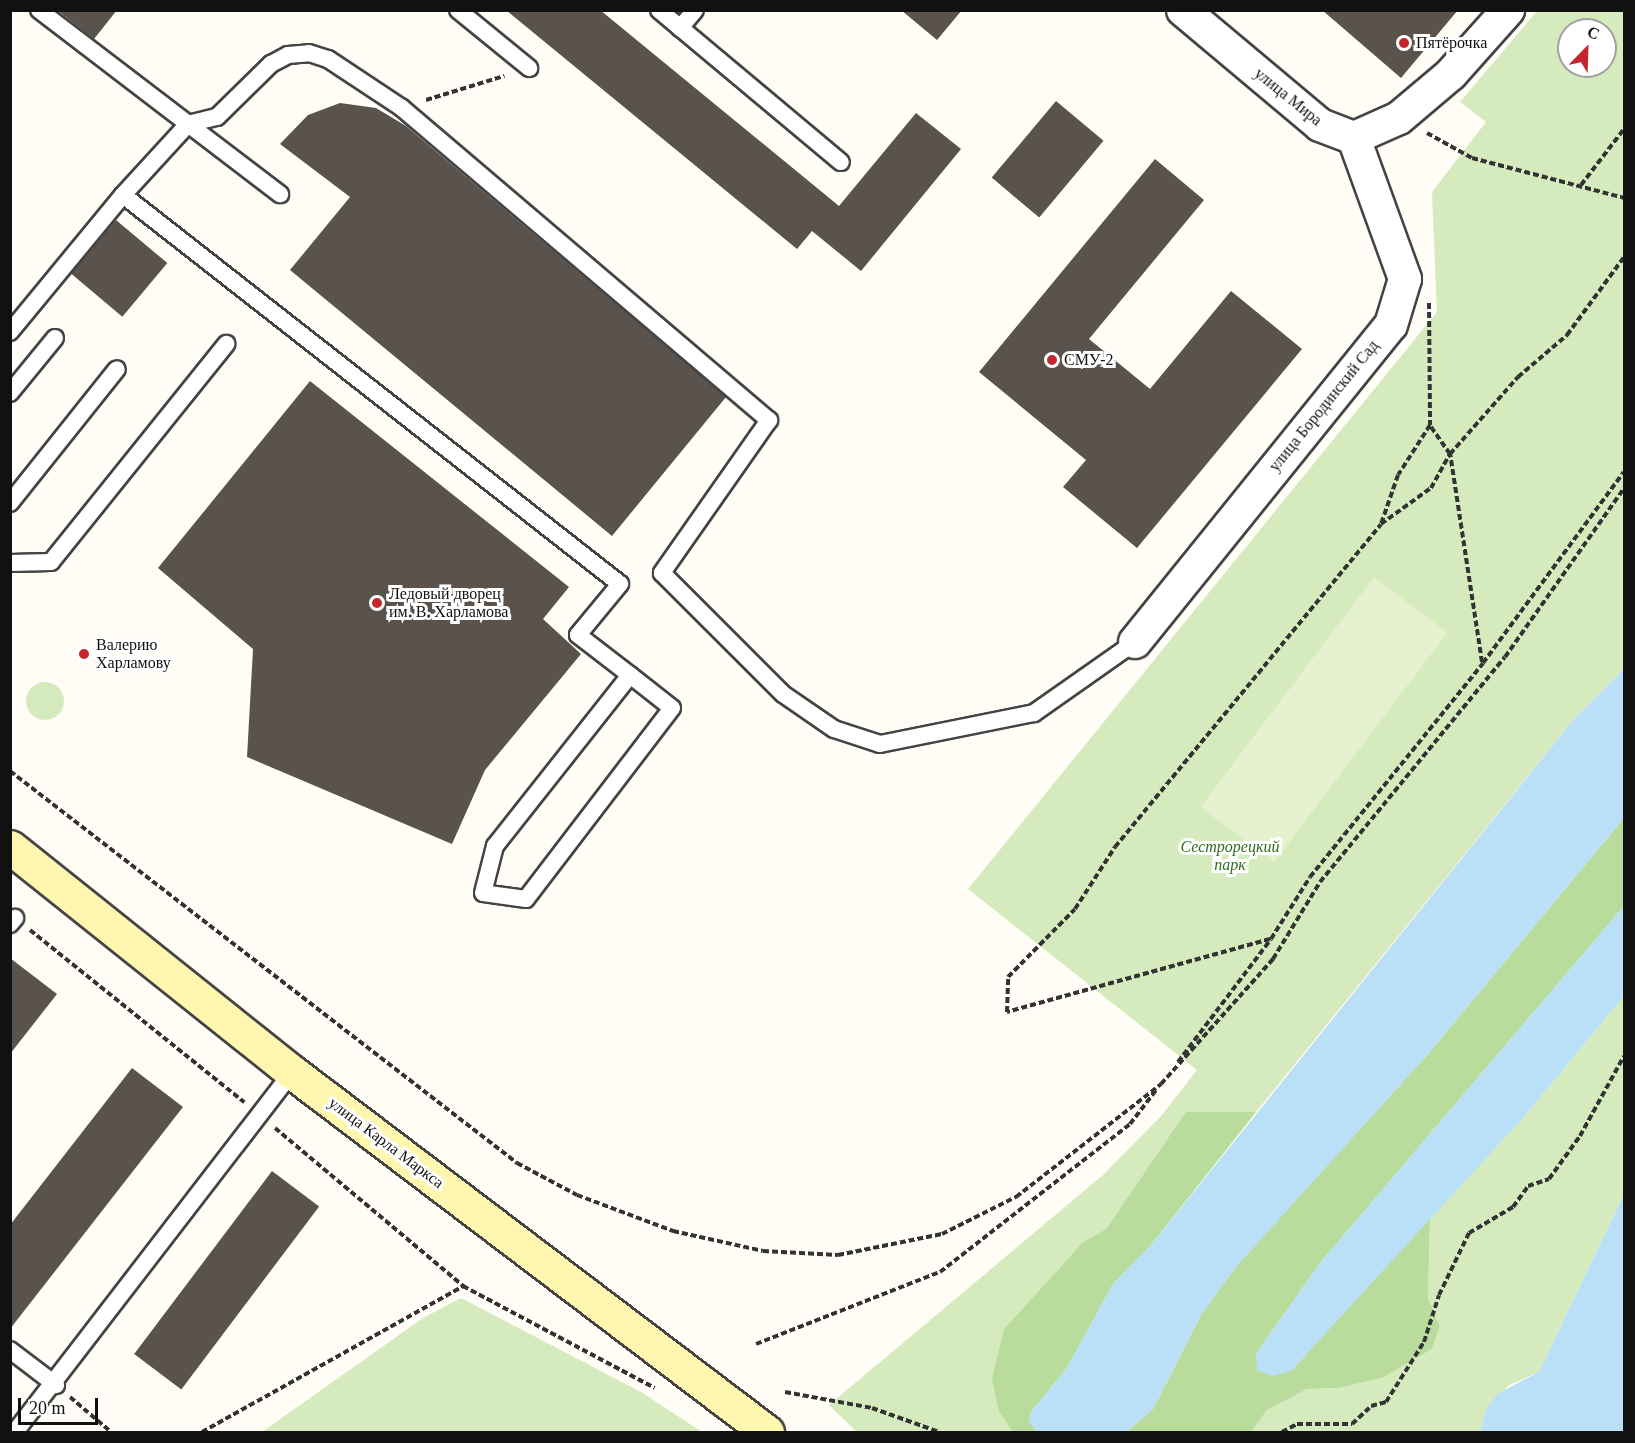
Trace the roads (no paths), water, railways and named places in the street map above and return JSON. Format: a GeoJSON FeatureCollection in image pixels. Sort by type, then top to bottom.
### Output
{"type":"FeatureCollection","features":[{"type":"Feature","properties":{"kind":"street","name":"улица Мира"},"geometry":{"type":"LineString","coordinates":[[1183,10],[1320,125],[1354,138]]}},
{"type":"Feature","properties":{"kind":"street"},"geometry":{"type":"LineString","coordinates":[[1354,138],[1398,118],[1451,74],[1508,10]]}},
{"type":"Feature","properties":{"kind":"street","name":"улица Бородинский Сад"},"geometry":{"type":"LineString","coordinates":[[1135,642],[1391,325],[1405,279],[1354,138]]}},
{"type":"Feature","properties":{"kind":"street","name":"улица Карла Маркса"},"geometry":{"type":"LineString","coordinates":[[10,848],[292,1072],[767,1432]]}},
{"type":"Feature","properties":{"kind":"lane"},"geometry":{"type":"LineString","coordinates":[[39,10],[280,194]]}},
{"type":"Feature","properties":{"kind":"lane"},"geometry":{"type":"LineString","coordinates":[[458,10],[529,68]]}},
{"type":"Feature","properties":{"kind":"lane"},"geometry":{"type":"LineString","coordinates":[[659,10],[841,162]]}},
{"type":"Feature","properties":{"kind":"lane"},"geometry":{"type":"LineString","coordinates":[[680,28],[695,10]]}},
{"type":"Feature","properties":{"kind":"lane"},"geometry":{"type":"LineString","coordinates":[[10,333],[123,195],[188,124],[217,117],[271,64],[309,53],[349,71],[402,108],[769,420],[663,573],[783,694],[834,729],[880,744],[1034,714],[1135,642]]}},
{"type":"Feature","properties":{"kind":"lane"},"geometry":{"type":"LineString","coordinates":[[123,195],[620,584],[578,635],[630,675],[672,708],[526,899],[483,893],[495,846],[630,675]]}},
{"type":"Feature","properties":{"kind":"lane"},"geometry":{"type":"LineString","coordinates":[[10,393],[55,338]]}},
{"type":"Feature","properties":{"kind":"lane"},"geometry":{"type":"LineString","coordinates":[[10,563],[51,562],[226,344]]}},
{"type":"Feature","properties":{"kind":"lane"},"geometry":{"type":"LineString","coordinates":[[10,503],[117,369]]}},
{"type":"Feature","properties":{"kind":"lane"},"geometry":{"type":"LineString","coordinates":[[15,1432],[56,1385],[292,1072]]}},
{"type":"Feature","properties":{"kind":"lane"},"geometry":{"type":"LineString","coordinates":[[10,1350],[56,1385]]}},
{"type":"Feature","properties":{"kind":"water"},"geometry":{"type":"Polygon","coordinates":[[[1624,669],[1624,818],[1428,1054],[1237,1266],[1201,1315],[1153,1409],[1126,1432],[1037,1432],[1029,1421],[1031,1412],[1067,1368],[1113,1284],[1151,1245],[1574,719],[1624,669]]]}},
{"type":"Feature","properties":{"kind":"water"},"geometry":{"type":"Polygon","coordinates":[[[1624,906],[1624,996],[1523,1118],[1291,1371],[1272,1376],[1257,1370],[1256,1354],[1320,1263],[1624,906]]]}},
{"type":"Feature","properties":{"kind":"water"},"geometry":{"type":"Polygon","coordinates":[[[1624,1194],[1624,1432],[1480,1432],[1486,1410],[1497,1394],[1539,1372],[1624,1194]]]}},
{"type":"Feature","properties":{"kind":"place","name":"Пятёрочка"},"geometry":{"type":"Point","coordinates":[1404,43]}},
{"type":"Feature","properties":{"kind":"place","name":"СМУ-2"},"geometry":{"type":"Point","coordinates":[1052,360]}},
{"type":"Feature","properties":{"kind":"place","name":"Ледовый дворец им. В. Харламова"},"geometry":{"type":"Point","coordinates":[377,603]}},
{"type":"Feature","properties":{"kind":"place","name":"Валерию Харламову"},"geometry":{"type":"Point","coordinates":[84,654]}},
{"type":"Feature","properties":{"kind":"park label","name":"Сестрорецкий парк"},"geometry":{"type":"Point","coordinates":[1230,856]}}]}
